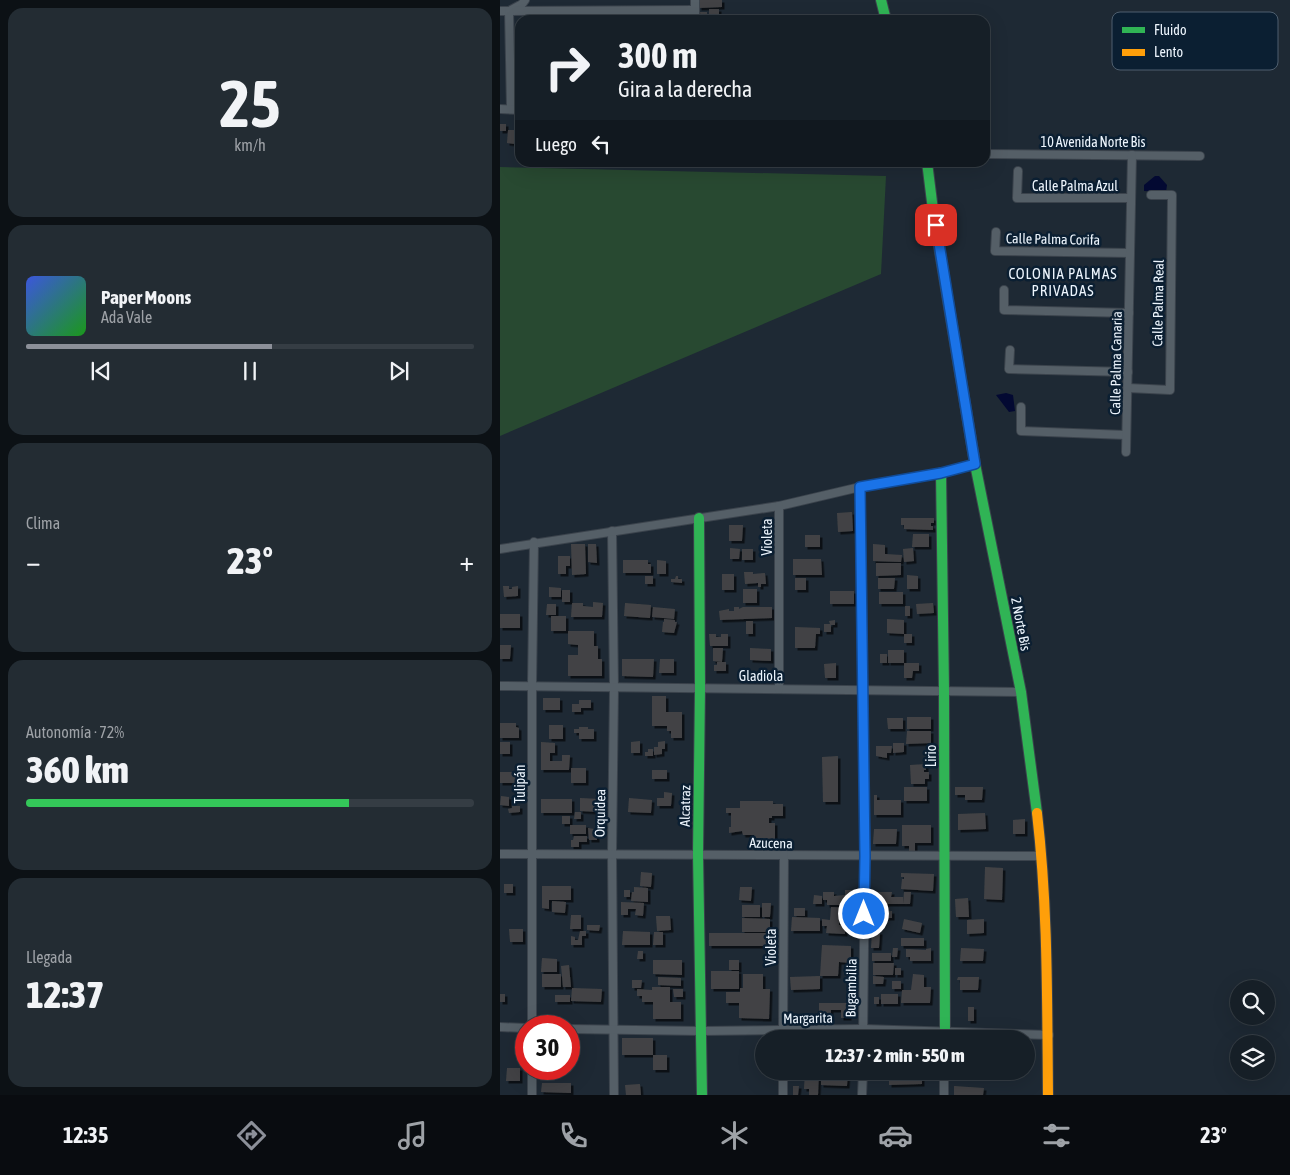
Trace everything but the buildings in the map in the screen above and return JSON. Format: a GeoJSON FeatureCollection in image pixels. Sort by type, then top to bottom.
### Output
{"type":"FeatureCollection","features":[{"type":"Feature","properties":{"kind":"street"},"geometry":{"type":"LineString","coordinates":[[509,11],[526,0]]}},
{"type":"Feature","properties":{"kind":"street"},"geometry":{"type":"LineString","coordinates":[[695,0],[695,15]]}},
{"type":"Feature","properties":{"kind":"street"},"geometry":{"type":"LineString","coordinates":[[881,0],[885,15]]}},
{"type":"Feature","properties":{"kind":"street"},"geometry":{"type":"LineString","coordinates":[[500,7],[509,11]]}},
{"type":"Feature","properties":{"kind":"street"},"geometry":{"type":"LineString","coordinates":[[634,10],[634,15]]}},
{"type":"Feature","properties":{"kind":"street"},"geometry":{"type":"LineString","coordinates":[[500,11],[695,10]]}},
{"type":"Feature","properties":{"kind":"street"},"geometry":{"type":"LineString","coordinates":[[509,11],[511,109]]}},
{"type":"Feature","properties":{"kind":"street"},"geometry":{"type":"LineString","coordinates":[[500,109],[515,109]]}},
{"type":"Feature","properties":{"kind":"street","name":"10 Avenida Norte Bis"},"geometry":{"type":"LineString","coordinates":[[990,154],[1200,156]]}},
{"type":"Feature","properties":{"kind":"street","name":"Calle Palma Canaria"},"geometry":{"type":"LineString","coordinates":[[1126,452],[1132,155]]}},
{"type":"Feature","properties":{"kind":"street","name":"2 Norte Bis"},"geometry":{"type":"LineString","coordinates":[[929,167],[936,227],[975,464],[1021,692],[1042,856],[1048,1035],[1048,1095]]}},
{"type":"Feature","properties":{"kind":"street","name":"Calle Palma Azul"},"geometry":{"type":"LineString","coordinates":[[1018,171],[1017,198],[1130,198]]}},
{"type":"Feature","properties":{"kind":"street","name":"Calle Palma Real"},"geometry":{"type":"LineString","coordinates":[[1128,388],[1170,390],[1172,195],[1151,195]]}},
{"type":"Feature","properties":{"kind":"street","name":"Calle Palma Corifa"},"geometry":{"type":"LineString","coordinates":[[996,232],[995,251],[1130,253]]}},
{"type":"Feature","properties":{"kind":"street"},"geometry":{"type":"LineString","coordinates":[[1004,290],[1004,310],[1129,313]]}},
{"type":"Feature","properties":{"kind":"street"},"geometry":{"type":"LineString","coordinates":[[1010,350],[1009,369],[1128,372]]}},
{"type":"Feature","properties":{"kind":"street"},"geometry":{"type":"LineString","coordinates":[[1021,407],[1021,432],[1126,435]]}},
{"type":"Feature","properties":{"kind":"street"},"geometry":{"type":"LineString","coordinates":[[500,549],[534,542],[779,506],[860,487],[941,473],[975,464]]}},
{"type":"Feature","properties":{"kind":"street","name":"Lirio"},"geometry":{"type":"LineString","coordinates":[[941,473],[945,1030]]}},
{"type":"Feature","properties":{"kind":"street","name":"Bugambilia"},"geometry":{"type":"LineString","coordinates":[[860,487],[865,856],[863,1029]]}},
{"type":"Feature","properties":{"kind":"street","name":"Violeta"},"geometry":{"type":"LineString","coordinates":[[779,506],[779,689]]}},
{"type":"Feature","properties":{"kind":"street","name":"Alcatraz"},"geometry":{"type":"LineString","coordinates":[[699,518],[700,688],[698,854],[702,1095]]}},
{"type":"Feature","properties":{"kind":"street","name":"Orquidea"},"geometry":{"type":"LineString","coordinates":[[612,531],[614,1095]]}},
{"type":"Feature","properties":{"kind":"street","name":"Tulipán"},"geometry":{"type":"LineString","coordinates":[[532,1015],[534,542]]}},
{"type":"Feature","properties":{"kind":"street","name":"Gladiola"},"geometry":{"type":"LineString","coordinates":[[500,686],[1021,692]]}},
{"type":"Feature","properties":{"kind":"street","name":"Azucena"},"geometry":{"type":"LineString","coordinates":[[500,854],[1042,856]]}},
{"type":"Feature","properties":{"kind":"street","name":"Violeta"},"geometry":{"type":"LineString","coordinates":[[783,1030],[784,855]]}},
{"type":"Feature","properties":{"kind":"street"},"geometry":{"type":"LineString","coordinates":[[500,1027],[515,1028]]}},
{"type":"Feature","properties":{"kind":"street","name":"Margarita"},"geometry":{"type":"LineString","coordinates":[[580,1029],[755,1034]]}},
{"type":"Feature","properties":{"kind":"street","name":"Margarita"},"geometry":{"type":"LineString","coordinates":[[850,1030],[877,1030]]}},
{"type":"Feature","properties":{"kind":"street","name":"Margarita"},"geometry":{"type":"LineString","coordinates":[[1035,1035],[1048,1035]]}},
{"type":"Feature","properties":{"kind":"street"},"geometry":{"type":"LineString","coordinates":[[532,1080],[532,1095]]}},
{"type":"Feature","properties":{"kind":"street"},"geometry":{"type":"LineString","coordinates":[[783,1080],[783,1095]]}},
{"type":"Feature","properties":{"kind":"street"},"geometry":{"type":"LineString","coordinates":[[862,1095],[863,1080]]}},
{"type":"Feature","properties":{"kind":"street"},"geometry":{"type":"LineString","coordinates":[[944,1080],[944,1095]]}},
{"type":"Feature","properties":{"kind":"green space"},"geometry":{"type":"Polygon","coordinates":[[[500,167],[886,176],[881,274],[500,436],[500,167]]]}},
{"type":"Feature","properties":{"kind":"water"},"geometry":{"type":"Polygon","coordinates":[[[1155,176],[1159,176],[1167,185],[1166,192],[1144,191],[1144,185],[1155,176]]]}},
{"type":"Feature","properties":{"kind":"water"},"geometry":{"type":"Polygon","coordinates":[[[1006,393],[1013,395],[1015,411],[1009,412],[996,395],[1006,393]]]}},
{"type":"Feature","properties":{"kind":"traffic: fast"},"geometry":{"type":"LineString","coordinates":[[881,0],[885,15]]}},
{"type":"Feature","properties":{"kind":"traffic: fast"},"geometry":{"type":"LineString","coordinates":[[928,167],[975,464],[1021,692],[1037,813]]}},
{"type":"Feature","properties":{"kind":"traffic: fast"},"geometry":{"type":"LineString","coordinates":[[941,473],[945,1030]]}},
{"type":"Feature","properties":{"kind":"traffic: fast"},"geometry":{"type":"LineString","coordinates":[[699,518],[700,688],[698,854],[702,1095]]}},
{"type":"Feature","properties":{"kind":"traffic: slow"},"geometry":{"type":"LineString","coordinates":[[1037,813],[1045,919],[1048,1095]]}},
{"type":"Feature","properties":{"kind":"district","name":"COLONIA PALMAS PRIVADAS"},"geometry":{"type":"Point","coordinates":[1063,282]}},
{"type":"Feature","properties":{"kind":"route"},"geometry":{"type":"LineString","coordinates":[[864,914],[865,856],[860,487],[941,473],[975,464],[936,225]]}}]}
